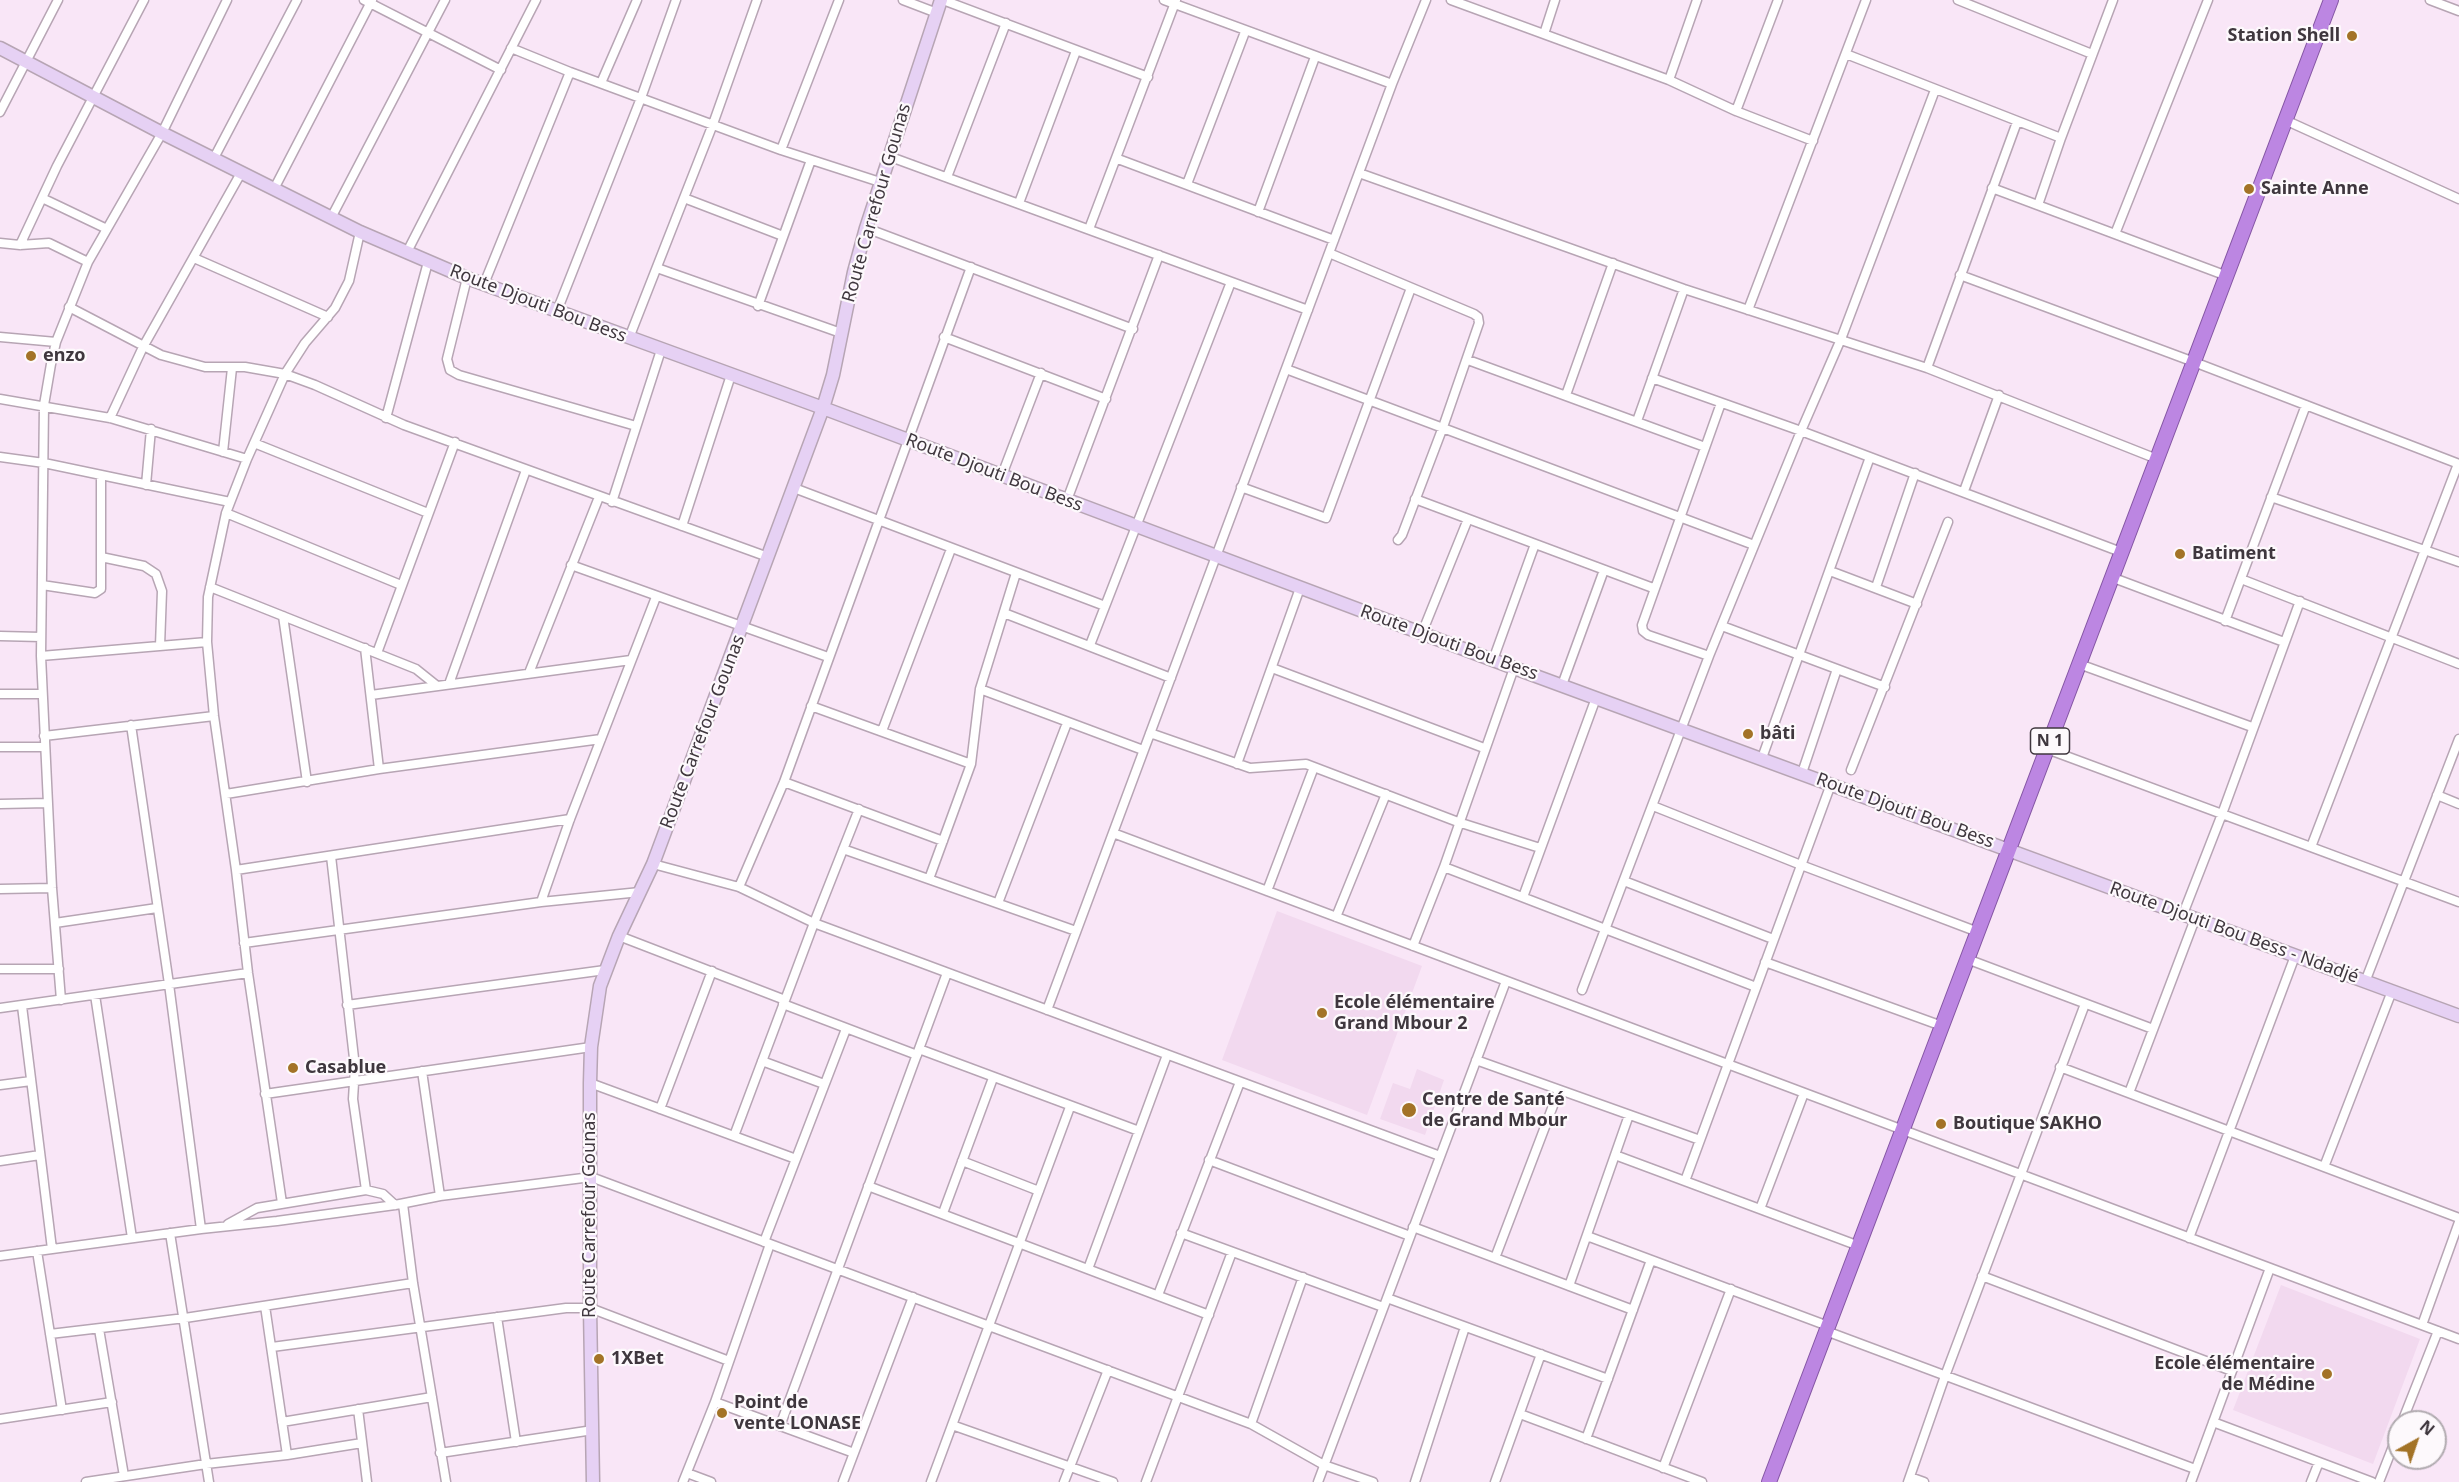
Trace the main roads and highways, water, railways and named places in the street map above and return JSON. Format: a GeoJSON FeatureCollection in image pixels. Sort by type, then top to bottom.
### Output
{"type":"FeatureCollection","features":[{"type":"Feature","properties":{"kind":"highway","name":"N 1"},"geometry":{"type":"LineString","coordinates":[[1769,1482],[2331,0]]}},
{"type":"Feature","properties":{"kind":"main road","name":"Route Carrefour Gounas"},"geometry":{"type":"LineString","coordinates":[[593,1482],[590,1083],[595,1009],[605,970],[653,864],[823,408],[866,228],[888,156],[942,0]]}},
{"type":"Feature","properties":{"kind":"main road","name":"Route Djouti Bou Bess"},"geometry":{"type":"LineString","coordinates":[[0,48],[331,218],[467,278],[823,408],[1514,668],[2009,850]]}},
{"type":"Feature","properties":{"kind":"main road","name":"Route Djouti Bou Bess - Ndadjé"},"geometry":{"type":"LineString","coordinates":[[2009,850],[2459,1016]]}},
{"type":"Feature","properties":{"kind":"place","name":"Station Shell"},"geometry":{"type":"Point","coordinates":[2352,36]}},
{"type":"Feature","properties":{"kind":"place","name":"Sainte Anne"},"geometry":{"type":"Point","coordinates":[2249,189]}},
{"type":"Feature","properties":{"kind":"place","name":"enzo"},"geometry":{"type":"Point","coordinates":[31,356]}},
{"type":"Feature","properties":{"kind":"place","name":"Batiment"},"geometry":{"type":"Point","coordinates":[2180,554]}},
{"type":"Feature","properties":{"kind":"place","name":"bâti"},"geometry":{"type":"Point","coordinates":[1748,734]}},
{"type":"Feature","properties":{"kind":"place","name":"Ecole élémentaire Grand Mbour 2"},"geometry":{"type":"Point","coordinates":[1322,1013]}},
{"type":"Feature","properties":{"kind":"place","name":"Casablue"},"geometry":{"type":"Point","coordinates":[293,1068]}},
{"type":"Feature","properties":{"kind":"place","name":"Centre de Santé de Grand Mbour"},"geometry":{"type":"Point","coordinates":[1409,1110]}},
{"type":"Feature","properties":{"kind":"place","name":"Boutique SAKHO"},"geometry":{"type":"Point","coordinates":[1941,1124]}},
{"type":"Feature","properties":{"kind":"place","name":"1XBet"},"geometry":{"type":"Point","coordinates":[599,1359]}},
{"type":"Feature","properties":{"kind":"place","name":"Ecole élémentaire de Médine"},"geometry":{"type":"Point","coordinates":[2327,1374]}},
{"type":"Feature","properties":{"kind":"place","name":"Point de vente LONASE"},"geometry":{"type":"Point","coordinates":[722,1413]}}]}
